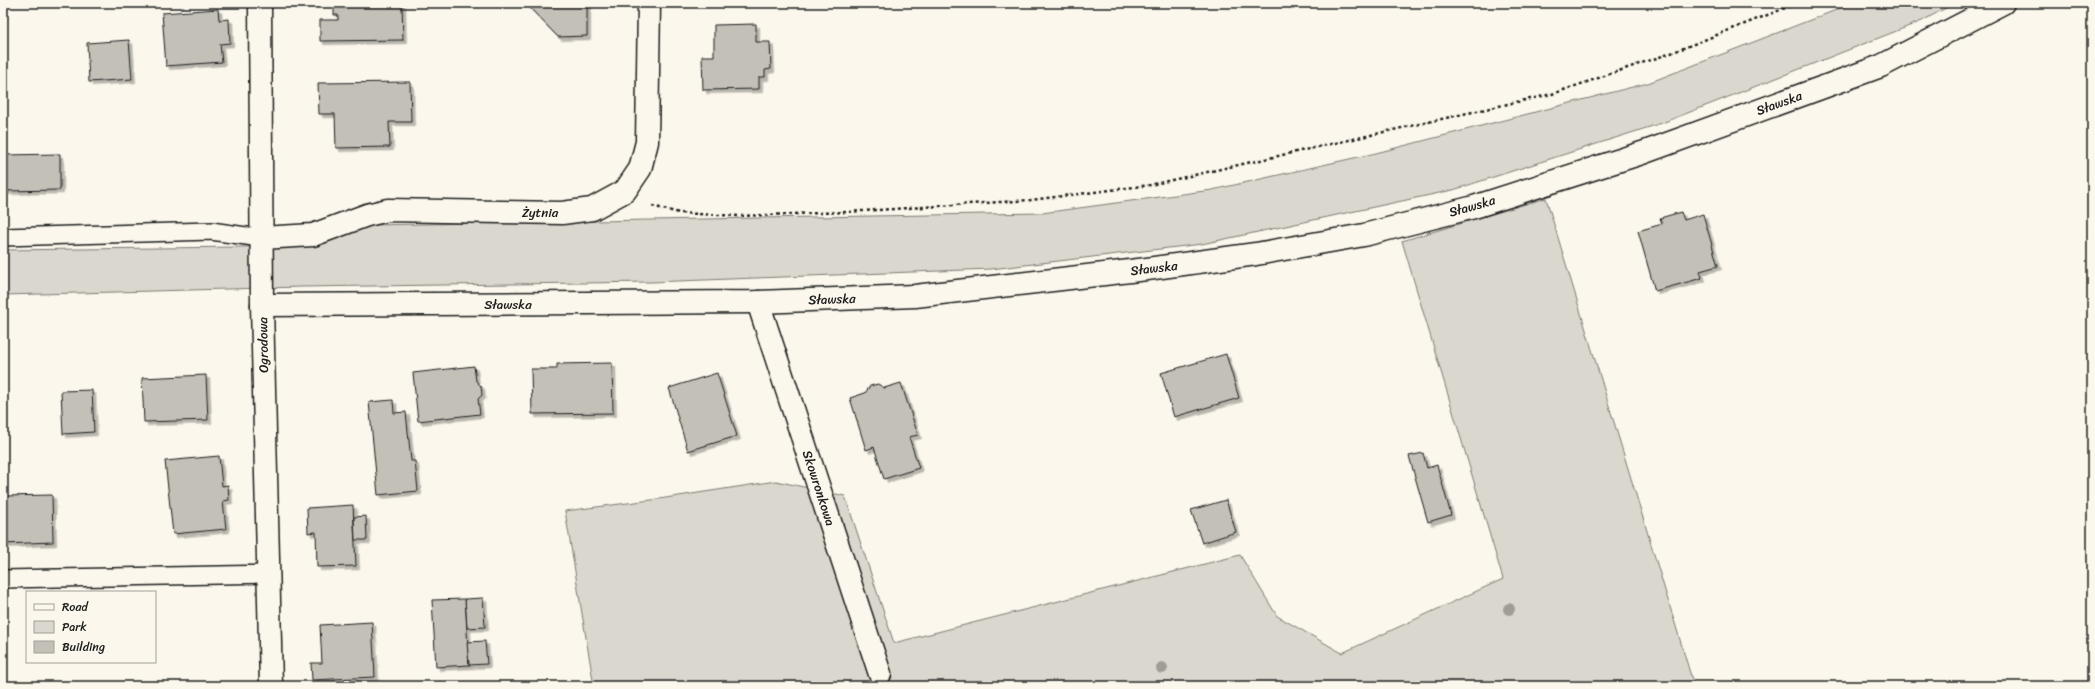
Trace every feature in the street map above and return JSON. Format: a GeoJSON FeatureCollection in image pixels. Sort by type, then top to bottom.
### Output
{"type":"FeatureCollection","features":[{"type":"Feature","properties":{"kind":"street","name":"Ogrodowa"},"geometry":{"type":"LineString","coordinates":[[260,3],[262,305],[271,686]]}},
{"type":"Feature","properties":{"kind":"street","name":"Żytnia"},"geometry":{"type":"LineString","coordinates":[[262,238],[313,235],[367,215],[388,210],[562,213],[592,209],[625,191],[640,169],[648,142],[649,3]]}},
{"type":"Feature","properties":{"kind":"street","name":"Sławska"},"geometry":{"type":"LineString","coordinates":[[262,305],[758,302],[930,294],[1249,256],[1364,235],[1474,207],[1630,156],[1881,66],[2003,3]]}},
{"type":"Feature","properties":{"kind":"street","name":"Skowronkowa"},"geometry":{"type":"LineString","coordinates":[[758,302],[880,674]]}},
{"type":"Feature","properties":{"kind":"lane"},"geometry":{"type":"LineString","coordinates":[[3,237],[211,231],[262,238]]}},
{"type":"Feature","properties":{"kind":"lane"},"geometry":{"type":"LineString","coordinates":[[3,579],[268,574]]}},
{"type":"Feature","properties":{"kind":"path"},"geometry":{"type":"LineString","coordinates":[[625,191],[648,205],[679,213],[739,216],[847,212],[1031,200],[1150,185],[1552,94],[1671,53],[1798,3]]}},
{"type":"Feature","properties":{"kind":"green space"},"geometry":{"type":"Polygon","coordinates":[[[1854,3],[1955,3],[1922,21],[1662,123],[1453,190],[1202,244],[991,269],[652,282],[302,287],[3,295],[3,250],[316,246],[370,225],[1042,213],[1212,190],[1376,153],[1648,83],[1854,3]]]}},
{"type":"Feature","properties":{"kind":"green space"},"geometry":{"type":"Polygon","coordinates":[[[1546,198],[1694,686],[594,686],[565,511],[659,499],[776,481],[845,496],[894,643],[1240,555],[1277,616],[1342,653],[1503,579],[1402,241],[1546,198]]]}},
{"type":"Feature","properties":{"kind":"building"},"geometry":{"type":"Polygon","coordinates":[[[334,3],[402,3],[403,40],[320,41],[320,20],[338,20],[338,15],[334,15],[334,3]]]}},
{"type":"Feature","properties":{"kind":"building"},"geometry":{"type":"Polygon","coordinates":[[[525,3],[590,3],[587,7],[587,36],[558,37],[525,3]]]}},
{"type":"Feature","properties":{"kind":"building"},"geometry":{"type":"Polygon","coordinates":[[[218,9],[219,20],[229,19],[230,43],[220,44],[222,62],[166,66],[162,13],[218,9]]]}},
{"type":"Feature","properties":{"kind":"building"},"geometry":{"type":"Polygon","coordinates":[[[756,24],[756,42],[770,42],[771,69],[765,70],[765,77],[759,77],[759,89],[703,90],[702,56],[714,56],[714,25],[756,24]]]}},
{"type":"Feature","properties":{"kind":"building"},"geometry":{"type":"Polygon","coordinates":[[[129,40],[132,79],[89,82],[87,43],[129,40]]]}},
{"type":"Feature","properties":{"kind":"building"},"geometry":{"type":"Polygon","coordinates":[[[410,82],[411,122],[389,122],[390,147],[336,148],[335,114],[319,114],[318,83],[410,82]]]}},
{"type":"Feature","properties":{"kind":"building"},"geometry":{"type":"Polygon","coordinates":[[[60,154],[60,190],[3,191],[3,155],[60,154]]]}},
{"type":"Feature","properties":{"kind":"building"},"geometry":{"type":"Polygon","coordinates":[[[1681,212],[1684,220],[1703,214],[1718,266],[1700,271],[1702,278],[1655,291],[1638,231],[1662,224],[1660,218],[1681,212]]]}},
{"type":"Feature","properties":{"kind":"building"},"geometry":{"type":"Polygon","coordinates":[[[1226,354],[1239,398],[1174,417],[1161,373],[1226,354]]]}},
{"type":"Feature","properties":{"kind":"building"},"geometry":{"type":"Polygon","coordinates":[[[612,363],[613,413],[532,414],[531,369],[557,369],[557,364],[612,363]]]}},
{"type":"Feature","properties":{"kind":"building"},"geometry":{"type":"Polygon","coordinates":[[[474,366],[476,381],[481,386],[482,395],[478,399],[480,414],[418,421],[413,373],[474,366]]]}},
{"type":"Feature","properties":{"kind":"building"},"geometry":{"type":"Polygon","coordinates":[[[717,373],[737,436],[688,451],[669,388],[717,373]]]}},
{"type":"Feature","properties":{"kind":"building"},"geometry":{"type":"Polygon","coordinates":[[[206,375],[208,420],[144,422],[142,378],[206,375]]]}},
{"type":"Feature","properties":{"kind":"building"},"geometry":{"type":"Polygon","coordinates":[[[901,383],[918,435],[909,437],[919,468],[884,479],[874,447],[866,450],[850,398],[865,393],[870,386],[878,384],[884,388],[901,383]]]}},
{"type":"Feature","properties":{"kind":"building"},"geometry":{"type":"Polygon","coordinates":[[[92,390],[94,432],[63,434],[61,391],[92,390]]]}},
{"type":"Feature","properties":{"kind":"building"},"geometry":{"type":"Polygon","coordinates":[[[393,400],[394,413],[406,412],[411,461],[415,461],[418,491],[378,495],[369,402],[393,400]]]}},
{"type":"Feature","properties":{"kind":"building"},"geometry":{"type":"Polygon","coordinates":[[[1423,453],[1427,468],[1437,465],[1451,515],[1428,522],[1409,456],[1423,453]]]}},
{"type":"Feature","properties":{"kind":"building"},"geometry":{"type":"Polygon","coordinates":[[[219,456],[222,486],[228,485],[229,500],[223,501],[226,529],[173,534],[165,461],[219,456]]]}},
{"type":"Feature","properties":{"kind":"building"},"geometry":{"type":"Polygon","coordinates":[[[52,495],[53,542],[3,544],[3,496],[52,495]]]}},
{"type":"Feature","properties":{"kind":"building"},"geometry":{"type":"Polygon","coordinates":[[[1226,500],[1236,532],[1202,543],[1191,510],[1226,500]]]}},
{"type":"Feature","properties":{"kind":"building"},"geometry":{"type":"Polygon","coordinates":[[[353,505],[356,566],[317,567],[316,532],[308,533],[307,508],[353,505]]]}},
{"type":"Feature","properties":{"kind":"building"},"geometry":{"type":"Polygon","coordinates":[[[366,516],[367,540],[355,540],[354,517],[366,516]]]}},
{"type":"Feature","properties":{"kind":"building"},"geometry":{"type":"Polygon","coordinates":[[[483,598],[485,627],[467,628],[465,599],[483,598]]]}},
{"type":"Feature","properties":{"kind":"building"},"geometry":{"type":"Polygon","coordinates":[[[465,599],[469,665],[436,667],[432,600],[465,599]]]}},
{"type":"Feature","properties":{"kind":"building"},"geometry":{"type":"Polygon","coordinates":[[[372,622],[375,677],[312,680],[311,663],[322,663],[320,625],[372,622]]]}},
{"type":"Feature","properties":{"kind":"building"},"geometry":{"type":"Polygon","coordinates":[[[485,641],[487,664],[469,665],[467,642],[485,641]]]}}]}
